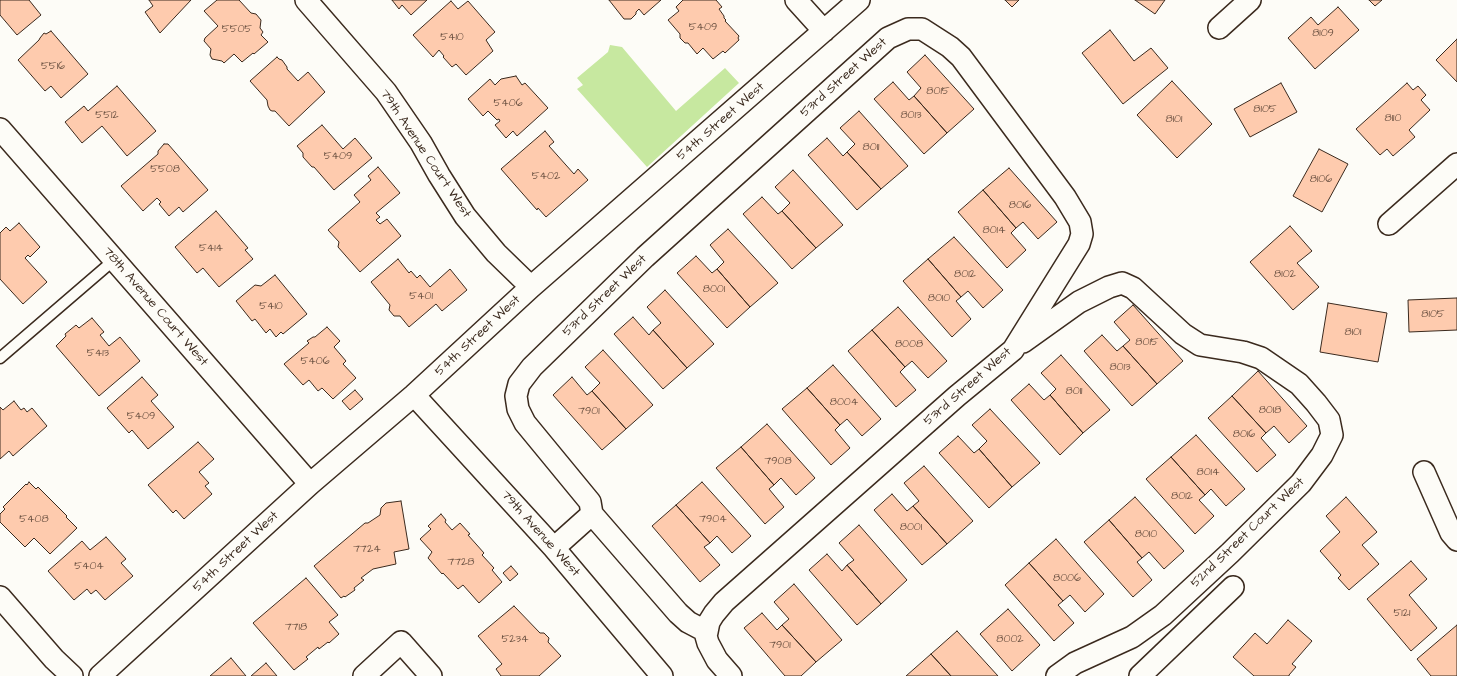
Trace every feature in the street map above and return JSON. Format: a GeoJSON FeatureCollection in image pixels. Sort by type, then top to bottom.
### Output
{"type":"FeatureCollection","features":[{"type":"Feature","properties":{"kind":"street","name":"79th Avenue Court West"},"geometry":{"type":"LineString","coordinates":[[306,0],[386,92],[417,136],[465,216],[496,254],[531,288]]}},
{"type":"Feature","properties":{"kind":"street"},"geometry":{"type":"LineString","coordinates":[[796,0],[824,31]]}},
{"type":"Feature","properties":{"kind":"street","name":"54th Street West"},"geometry":{"type":"LineString","coordinates":[[100,676],[310,484],[414,395],[531,288],[859,0]]}},
{"type":"Feature","properties":{"kind":"street"},"geometry":{"type":"LineString","coordinates":[[1219,28],[1250,0]]}},
{"type":"Feature","properties":{"kind":"street","name":"53rd Street West"},"geometry":{"type":"LineString","coordinates":[[922,29],[950,47],[961,57],[1065,197],[1080,222],[1082,234],[1079,244],[1013,350],[951,401],[724,602],[709,622],[707,632],[688,622],[678,612],[592,514],[590,502],[525,423],[518,409],[516,396],[519,384],[532,367],[645,257],[888,38],[900,32],[922,29]]}},
{"type":"Feature","properties":{"kind":"street","name":"78th Avenue Court West"},"geometry":{"type":"LineString","coordinates":[[0,129],[310,484]]}},
{"type":"Feature","properties":{"kind":"street"},"geometry":{"type":"LineString","coordinates":[[1389,224],[1457,164]]}},
{"type":"Feature","properties":{"kind":"street","name":"52nd Street Court West"},"geometry":{"type":"LineString","coordinates":[[1013,350],[1079,302],[1109,287],[1122,283],[1133,288],[1183,334],[1200,345],[1243,352],[1261,358],[1299,384],[1330,420],[1332,435],[1322,455],[1300,484],[1230,553],[1162,615],[1132,637],[1075,663],[1057,676]]}},
{"type":"Feature","properties":{"kind":"street","name":"79th Avenue West"},"geometry":{"type":"LineString","coordinates":[[414,395],[554,548],[662,676]]}},
{"type":"Feature","properties":{"kind":"street"},"geometry":{"type":"LineString","coordinates":[[1424,472],[1451,533],[1457,540]]}},
{"type":"Feature","properties":{"kind":"street"},"geometry":{"type":"LineString","coordinates":[[554,548],[592,514]]}},
{"type":"Feature","properties":{"kind":"street"},"geometry":{"type":"LineString","coordinates":[[1140,676],[1233,587]]}},
{"type":"Feature","properties":{"kind":"street"},"geometry":{"type":"LineString","coordinates":[[0,597],[54,659],[72,676]]}},
{"type":"Feature","properties":{"kind":"street"},"geometry":{"type":"LineString","coordinates":[[707,632],[706,636],[708,643],[717,660],[731,676]]}},
{"type":"Feature","properties":{"kind":"street"},"geometry":{"type":"LineString","coordinates":[[364,676],[401,642],[431,676]]}},
{"type":"Feature","properties":{"kind":"lane"},"geometry":{"type":"LineString","coordinates":[[0,358],[114,260]]}},
{"type":"Feature","properties":{"kind":"green space"},"geometry":{"type":"Polygon","coordinates":[[[610,45],[622,47],[676,111],[725,68],[739,83],[647,167],[577,89],[583,85],[577,78],[608,52],[610,45]]]}},
{"type":"Feature","properties":{"kind":"building"},"geometry":{"type":"Polygon","coordinates":[[[0,0],[29,0],[41,15],[17,35],[0,15],[0,0]]]}},
{"type":"Feature","properties":{"kind":"building"},"geometry":{"type":"Polygon","coordinates":[[[149,0],[191,0],[160,33],[145,12],[153,6],[149,0]]]}},
{"type":"Feature","properties":{"kind":"building"},"geometry":{"type":"Polygon","coordinates":[[[217,0],[239,0],[251,13],[256,14],[261,20],[260,28],[263,32],[261,35],[268,42],[242,62],[234,54],[224,63],[222,61],[212,59],[210,55],[211,49],[204,41],[205,38],[218,26],[204,11],[217,0]]]}},
{"type":"Feature","properties":{"kind":"building"},"geometry":{"type":"Polygon","coordinates":[[[392,0],[427,0],[411,15],[402,5],[399,9],[392,0]]]}},
{"type":"Feature","properties":{"kind":"building"},"geometry":{"type":"Polygon","coordinates":[[[609,0],[661,0],[644,15],[639,9],[631,19],[624,19],[609,0]]]}},
{"type":"Feature","properties":{"kind":"building"},"geometry":{"type":"Polygon","coordinates":[[[683,0],[716,0],[722,7],[719,9],[726,20],[725,21],[739,36],[739,40],[725,53],[723,51],[713,59],[703,48],[697,54],[688,43],[685,43],[680,38],[680,34],[668,20],[679,11],[676,7],[683,0]]]}},
{"type":"Feature","properties":{"kind":"building"},"geometry":{"type":"Polygon","coordinates":[[[1005,0],[1019,0],[1012,7],[1005,0]]]}},
{"type":"Feature","properties":{"kind":"building"},"geometry":{"type":"Polygon","coordinates":[[[1135,0],[1165,0],[1155,14],[1135,0]]]}},
{"type":"Feature","properties":{"kind":"building"},"geometry":{"type":"Polygon","coordinates":[[[1369,0],[1382,0],[1375,6],[1369,0]]]}},
{"type":"Feature","properties":{"kind":"building"},"geometry":{"type":"Polygon","coordinates":[[[451,1],[458,9],[468,1],[495,32],[486,40],[493,51],[466,75],[456,64],[452,67],[439,50],[433,57],[413,35],[451,1]]]}},
{"type":"Feature","properties":{"kind":"building"},"geometry":{"type":"Polygon","coordinates":[[[1338,7],[1359,30],[1315,69],[1288,38],[1311,17],[1318,25],[1338,7]]]}},
{"type":"Feature","properties":{"kind":"building"},"geometry":{"type":"Polygon","coordinates":[[[1110,30],[1134,61],[1151,48],[1168,68],[1123,104],[1082,53],[1110,30]]]}},
{"type":"Feature","properties":{"kind":"building"},"geometry":{"type":"Polygon","coordinates":[[[51,31],[88,74],[61,98],[51,86],[45,91],[18,60],[39,40],[44,33],[46,34],[51,31]]]}},
{"type":"Feature","properties":{"kind":"building"},"geometry":{"type":"Polygon","coordinates":[[[1457,39],[1457,82],[1436,60],[1457,39]]]}},
{"type":"Feature","properties":{"kind":"building"},"geometry":{"type":"Polygon","coordinates":[[[925,55],[974,109],[947,133],[914,96],[921,88],[907,72],[925,55]]]}},
{"type":"Feature","properties":{"kind":"building"},"geometry":{"type":"Polygon","coordinates":[[[277,57],[282,60],[287,69],[298,81],[308,72],[325,92],[289,126],[275,111],[270,110],[267,100],[250,81],[277,57]]]}},
{"type":"Feature","properties":{"kind":"building"},"geometry":{"type":"Polygon","coordinates":[[[516,76],[522,85],[525,83],[548,108],[517,136],[513,131],[506,138],[495,125],[500,121],[499,119],[497,120],[488,111],[483,116],[468,99],[490,79],[495,85],[501,79],[516,76]]]}},
{"type":"Feature","properties":{"kind":"building"},"geometry":{"type":"Polygon","coordinates":[[[1172,81],[1212,124],[1177,158],[1137,115],[1172,81]]]}},
{"type":"Feature","properties":{"kind":"building"},"geometry":{"type":"Polygon","coordinates":[[[893,82],[909,100],[914,96],[947,133],[924,154],[874,99],[893,82]]]}},
{"type":"Feature","properties":{"kind":"building"},"geometry":{"type":"Polygon","coordinates":[[[1281,83],[1297,112],[1250,137],[1234,109],[1281,83]]]}},
{"type":"Feature","properties":{"kind":"building"},"geometry":{"type":"Polygon","coordinates":[[[1407,83],[1413,90],[1418,86],[1426,95],[1421,100],[1430,110],[1409,130],[1415,137],[1393,156],[1387,149],[1380,155],[1356,129],[1407,83]]]}},
{"type":"Feature","properties":{"kind":"building"},"geometry":{"type":"Polygon","coordinates":[[[117,86],[156,131],[127,156],[102,126],[82,143],[65,122],[84,106],[88,111],[117,86]]]}},
{"type":"Feature","properties":{"kind":"building"},"geometry":{"type":"Polygon","coordinates":[[[859,111],[908,166],[881,189],[847,152],[855,144],[840,128],[859,111]]]}},
{"type":"Feature","properties":{"kind":"building"},"geometry":{"type":"Polygon","coordinates":[[[322,125],[343,149],[355,138],[372,158],[334,190],[303,157],[303,153],[297,146],[322,125]]]}},
{"type":"Feature","properties":{"kind":"building"},"geometry":{"type":"Polygon","coordinates":[[[545,131],[554,142],[549,146],[574,174],[578,169],[588,180],[546,217],[538,208],[537,210],[501,169],[545,131]]]}},
{"type":"Feature","properties":{"kind":"building"},"geometry":{"type":"Polygon","coordinates":[[[827,138],[843,156],[847,152],[881,189],[857,210],[808,155],[827,138]]]}},
{"type":"Feature","properties":{"kind":"building"},"geometry":{"type":"Polygon","coordinates":[[[164,144],[168,144],[208,190],[183,212],[179,207],[169,216],[159,204],[161,202],[157,198],[143,211],[121,186],[158,154],[158,151],[164,144]]]}},
{"type":"Feature","properties":{"kind":"building"},"geometry":{"type":"Polygon","coordinates":[[[1319,149],[1348,164],[1322,212],[1293,196],[1319,149]]]}},
{"type":"Feature","properties":{"kind":"building"},"geometry":{"type":"Polygon","coordinates":[[[378,167],[400,193],[376,213],[380,217],[376,220],[380,224],[387,219],[401,236],[360,272],[338,247],[339,242],[328,230],[360,202],[354,195],[371,180],[368,176],[378,167]]]}},
{"type":"Feature","properties":{"kind":"building"},"geometry":{"type":"Polygon","coordinates":[[[1009,168],[1057,222],[1038,239],[1023,222],[1016,228],[983,190],[1009,168]]]}},
{"type":"Feature","properties":{"kind":"building"},"geometry":{"type":"Polygon","coordinates":[[[793,170],[843,225],[816,248],[782,211],[790,203],[775,187],[793,170]]]}},
{"type":"Feature","properties":{"kind":"building"},"geometry":{"type":"Polygon","coordinates":[[[983,190],[1016,228],[1011,233],[1026,250],[1007,268],[958,212],[983,190]]]}},
{"type":"Feature","properties":{"kind":"building"},"geometry":{"type":"Polygon","coordinates":[[[762,197],[778,214],[782,211],[816,248],[792,269],[743,214],[762,197]]]}},
{"type":"Feature","properties":{"kind":"building"},"geometry":{"type":"Polygon","coordinates":[[[216,211],[248,248],[245,250],[253,259],[219,287],[203,268],[197,273],[175,247],[216,211]]]}},
{"type":"Feature","properties":{"kind":"building"},"geometry":{"type":"Polygon","coordinates":[[[19,223],[40,247],[30,257],[28,255],[25,258],[47,282],[23,304],[0,279],[0,233],[6,227],[10,231],[19,223]]]}},
{"type":"Feature","properties":{"kind":"building"},"geometry":{"type":"Polygon","coordinates":[[[1290,226],[1312,251],[1297,263],[1319,287],[1293,310],[1250,262],[1290,226]]]}},
{"type":"Feature","properties":{"kind":"building"},"geometry":{"type":"Polygon","coordinates":[[[728,229],[778,283],[750,307],[717,269],[724,262],[710,245],[728,229]]]}},
{"type":"Feature","properties":{"kind":"building"},"geometry":{"type":"Polygon","coordinates":[[[954,237],[1003,290],[983,308],[968,291],[961,297],[928,259],[954,237]]]}},
{"type":"Feature","properties":{"kind":"building"},"geometry":{"type":"Polygon","coordinates":[[[696,256],[712,273],[717,269],[750,307],[727,328],[677,273],[696,256]]]}},
{"type":"Feature","properties":{"kind":"building"},"geometry":{"type":"Polygon","coordinates":[[[398,259],[409,273],[411,271],[417,278],[420,275],[430,287],[450,269],[467,290],[442,311],[436,304],[409,327],[400,316],[394,316],[389,310],[390,305],[371,282],[398,259]]]}},
{"type":"Feature","properties":{"kind":"building"},"geometry":{"type":"Polygon","coordinates":[[[928,259],[961,297],[956,301],[971,319],[952,337],[903,281],[928,259]]]}},
{"type":"Feature","properties":{"kind":"building"},"geometry":{"type":"Polygon","coordinates":[[[275,275],[307,314],[283,334],[281,332],[276,337],[270,329],[266,333],[255,319],[252,321],[236,301],[255,285],[261,286],[275,275]]]}},
{"type":"Feature","properties":{"kind":"building"},"geometry":{"type":"Polygon","coordinates":[[[665,290],[714,344],[687,368],[653,330],[661,323],[647,307],[665,290]]]}},
{"type":"Feature","properties":{"kind":"building"},"geometry":{"type":"Polygon","coordinates":[[[1457,298],[1457,330],[1409,332],[1408,300],[1457,298]]]}},
{"type":"Feature","properties":{"kind":"building"},"geometry":{"type":"Polygon","coordinates":[[[1328,303],[1387,313],[1378,362],[1320,352],[1328,303]]]}},
{"type":"Feature","properties":{"kind":"building"},"geometry":{"type":"Polygon","coordinates":[[[1133,305],[1183,361],[1157,384],[1123,346],[1130,340],[1114,322],[1133,305]]]}},
{"type":"Feature","properties":{"kind":"building"},"geometry":{"type":"Polygon","coordinates":[[[898,307],[947,361],[928,378],[912,361],[905,367],[872,330],[898,307]]]}},
{"type":"Feature","properties":{"kind":"building"},"geometry":{"type":"Polygon","coordinates":[[[633,317],[649,335],[653,330],[687,368],[663,389],[614,334],[633,317]]]}},
{"type":"Feature","properties":{"kind":"building"},"geometry":{"type":"Polygon","coordinates":[[[92,318],[104,332],[100,335],[109,346],[120,337],[140,361],[99,396],[56,346],[66,336],[65,334],[76,325],[79,328],[92,318]]]}},
{"type":"Feature","properties":{"kind":"building"},"geometry":{"type":"Polygon","coordinates":[[[327,327],[340,341],[334,347],[346,361],[343,364],[356,378],[333,399],[322,388],[318,391],[309,380],[303,385],[284,364],[309,343],[307,341],[315,337],[327,327]]]}},
{"type":"Feature","properties":{"kind":"building"},"geometry":{"type":"Polygon","coordinates":[[[872,330],[905,367],[900,372],[916,390],[896,407],[848,351],[872,330]]]}},
{"type":"Feature","properties":{"kind":"building"},"geometry":{"type":"Polygon","coordinates":[[[1102,335],[1117,351],[1123,346],[1157,384],[1132,406],[1084,351],[1102,335]]]}},
{"type":"Feature","properties":{"kind":"building"},"geometry":{"type":"Polygon","coordinates":[[[603,350],[653,405],[626,429],[592,391],[600,383],[585,367],[603,350]]]}},
{"type":"Feature","properties":{"kind":"building"},"geometry":{"type":"Polygon","coordinates":[[[1061,355],[1110,410],[1083,433],[1050,395],[1056,389],[1041,373],[1061,355]]]}},
{"type":"Feature","properties":{"kind":"building"},"geometry":{"type":"Polygon","coordinates":[[[833,365],[881,419],[862,436],[847,419],[840,425],[807,388],[833,365]]]}},
{"type":"Feature","properties":{"kind":"building"},"geometry":{"type":"Polygon","coordinates":[[[1258,371],[1307,426],[1289,443],[1274,426],[1266,433],[1232,396],[1258,371]]]}},
{"type":"Feature","properties":{"kind":"building"},"geometry":{"type":"Polygon","coordinates":[[[142,377],[158,395],[151,401],[174,427],[148,449],[132,430],[129,433],[107,408],[142,377]]]}},
{"type":"Feature","properties":{"kind":"building"},"geometry":{"type":"Polygon","coordinates":[[[572,377],[587,395],[592,391],[626,429],[602,450],[553,395],[572,377]]]}},
{"type":"Feature","properties":{"kind":"building"},"geometry":{"type":"Polygon","coordinates":[[[1029,384],[1044,400],[1050,395],[1083,433],[1060,455],[1011,400],[1029,384]]]}},
{"type":"Feature","properties":{"kind":"building"},"geometry":{"type":"Polygon","coordinates":[[[807,388],[840,425],[835,430],[850,448],[831,465],[782,409],[807,388]]]}},
{"type":"Feature","properties":{"kind":"building"},"geometry":{"type":"Polygon","coordinates":[[[355,390],[363,399],[350,410],[342,401],[355,390]]]}},
{"type":"Feature","properties":{"kind":"building"},"geometry":{"type":"Polygon","coordinates":[[[1232,396],[1266,433],[1261,438],[1276,455],[1257,472],[1208,418],[1232,396]]]}},
{"type":"Feature","properties":{"kind":"building"},"geometry":{"type":"Polygon","coordinates":[[[14,401],[21,410],[24,408],[27,412],[32,408],[47,426],[13,456],[9,451],[0,459],[0,407],[3,410],[14,401]]]}},
{"type":"Feature","properties":{"kind":"building"},"geometry":{"type":"Polygon","coordinates":[[[990,409],[1040,463],[1012,487],[979,449],[987,441],[972,425],[990,409]]]}},
{"type":"Feature","properties":{"kind":"building"},"geometry":{"type":"Polygon","coordinates":[[[767,424],[815,478],[796,495],[781,478],[774,485],[741,447],[767,424]]]}},
{"type":"Feature","properties":{"kind":"building"},"geometry":{"type":"Polygon","coordinates":[[[1196,435],[1245,489],[1226,506],[1211,489],[1205,495],[1171,457],[1196,435]]]}},
{"type":"Feature","properties":{"kind":"building"},"geometry":{"type":"Polygon","coordinates":[[[958,436],[974,453],[979,449],[1012,487],[989,508],[939,453],[958,436]]]}},
{"type":"Feature","properties":{"kind":"building"},"geometry":{"type":"Polygon","coordinates":[[[198,442],[214,459],[199,472],[209,483],[205,486],[212,494],[184,519],[176,510],[173,513],[148,485],[198,442]]]}},
{"type":"Feature","properties":{"kind":"building"},"geometry":{"type":"Polygon","coordinates":[[[741,447],[774,485],[769,489],[784,507],[765,524],[716,468],[741,447]]]}},
{"type":"Feature","properties":{"kind":"building"},"geometry":{"type":"Polygon","coordinates":[[[1171,457],[1205,495],[1199,500],[1214,516],[1195,534],[1146,479],[1171,457]]]}},
{"type":"Feature","properties":{"kind":"building"},"geometry":{"type":"Polygon","coordinates":[[[924,466],[973,521],[947,544],[913,506],[919,501],[904,483],[924,466]]]}},
{"type":"Feature","properties":{"kind":"building"},"geometry":{"type":"Polygon","coordinates":[[[29,482],[36,489],[38,487],[77,528],[50,554],[34,538],[25,547],[0,522],[0,514],[5,509],[3,507],[29,482]]]}},
{"type":"Feature","properties":{"kind":"building"},"geometry":{"type":"Polygon","coordinates":[[[702,482],[751,536],[732,553],[717,536],[710,543],[676,505],[702,482]]]}},
{"type":"Feature","properties":{"kind":"building"},"geometry":{"type":"Polygon","coordinates":[[[892,494],[907,511],[913,506],[947,544],[922,565],[874,510],[892,494]]]}},
{"type":"Feature","properties":{"kind":"building"},"geometry":{"type":"Polygon","coordinates":[[[1135,497],[1184,551],[1164,569],[1149,552],[1142,558],[1109,520],[1135,497]]]}},
{"type":"Feature","properties":{"kind":"building"},"geometry":{"type":"Polygon","coordinates":[[[1346,497],[1377,532],[1362,545],[1379,564],[1349,590],[1338,578],[1341,575],[1320,551],[1340,532],[1326,516],[1346,497]]]}},
{"type":"Feature","properties":{"kind":"building"},"geometry":{"type":"Polygon","coordinates":[[[401,501],[409,549],[394,552],[396,564],[373,569],[361,578],[364,580],[354,588],[355,590],[341,598],[314,566],[365,523],[368,523],[380,515],[381,508],[386,503],[401,501]]]}},
{"type":"Feature","properties":{"kind":"building"},"geometry":{"type":"Polygon","coordinates":[[[676,505],[710,543],[704,547],[720,565],[700,582],[652,526],[676,505]]]}},
{"type":"Feature","properties":{"kind":"building"},"geometry":{"type":"Polygon","coordinates":[[[441,514],[446,520],[445,522],[452,530],[460,523],[470,534],[468,535],[484,553],[482,555],[494,568],[492,570],[502,582],[479,603],[463,585],[458,589],[428,558],[432,552],[420,539],[431,529],[428,526],[441,514]]]}},
{"type":"Feature","properties":{"kind":"building"},"geometry":{"type":"Polygon","coordinates":[[[1109,520],[1142,558],[1137,562],[1152,580],[1133,597],[1084,542],[1109,520]]]}},
{"type":"Feature","properties":{"kind":"building"},"geometry":{"type":"Polygon","coordinates":[[[859,525],[907,580],[881,604],[847,565],[854,560],[839,543],[859,525]]]}},
{"type":"Feature","properties":{"kind":"building"},"geometry":{"type":"Polygon","coordinates":[[[106,537],[126,559],[121,563],[133,576],[105,600],[96,590],[91,594],[87,589],[74,600],[48,571],[82,541],[90,550],[106,537]]]}},
{"type":"Feature","properties":{"kind":"building"},"geometry":{"type":"Polygon","coordinates":[[[1056,539],[1104,594],[1085,612],[1070,595],[1063,601],[1029,563],[1056,539]]]}},
{"type":"Feature","properties":{"kind":"building"},"geometry":{"type":"Polygon","coordinates":[[[827,554],[842,571],[847,565],[881,604],[857,625],[809,570],[827,554]]]}},
{"type":"Feature","properties":{"kind":"building"},"geometry":{"type":"Polygon","coordinates":[[[1411,561],[1427,579],[1409,595],[1437,628],[1411,651],[1367,599],[1411,561]]]}},
{"type":"Feature","properties":{"kind":"building"},"geometry":{"type":"Polygon","coordinates":[[[1029,563],[1063,601],[1058,605],[1074,623],[1054,641],[1005,585],[1029,563]]]}},
{"type":"Feature","properties":{"kind":"building"},"geometry":{"type":"Polygon","coordinates":[[[511,566],[518,574],[510,581],[503,573],[511,566]]]}},
{"type":"Feature","properties":{"kind":"building"},"geometry":{"type":"Polygon","coordinates":[[[306,578],[338,615],[329,622],[339,634],[329,643],[328,642],[319,649],[318,647],[306,657],[308,659],[294,670],[253,623],[306,578]]]}},
{"type":"Feature","properties":{"kind":"building"},"geometry":{"type":"Polygon","coordinates":[[[794,584],[842,640],[816,662],[782,625],[789,619],[774,602],[794,584]]]}},
{"type":"Feature","properties":{"kind":"building"},"geometry":{"type":"Polygon","coordinates":[[[514,606],[540,633],[544,633],[549,638],[548,642],[561,656],[539,676],[501,676],[496,669],[502,664],[478,636],[514,606]]]}},
{"type":"Feature","properties":{"kind":"building"},"geometry":{"type":"Polygon","coordinates":[[[1008,609],[1040,645],[1012,671],[980,634],[1008,609]]]}},
{"type":"Feature","properties":{"kind":"building"},"geometry":{"type":"Polygon","coordinates":[[[762,613],[777,630],[782,625],[816,662],[801,676],[785,676],[744,628],[762,613]]]}},
{"type":"Feature","properties":{"kind":"building"},"geometry":{"type":"Polygon","coordinates":[[[1288,620],[1312,641],[1292,664],[1296,667],[1289,676],[1254,676],[1233,657],[1255,633],[1267,644],[1288,620]]]}},
{"type":"Feature","properties":{"kind":"building"},"geometry":{"type":"Polygon","coordinates":[[[1457,625],[1457,676],[1431,676],[1417,659],[1457,625]]]}},
{"type":"Feature","properties":{"kind":"building"},"geometry":{"type":"Polygon","coordinates":[[[957,631],[998,676],[951,676],[931,654],[957,631]]]}},
{"type":"Feature","properties":{"kind":"building"},"geometry":{"type":"Polygon","coordinates":[[[931,654],[951,676],[906,676],[931,654]]]}},
{"type":"Feature","properties":{"kind":"building"},"geometry":{"type":"Polygon","coordinates":[[[231,658],[246,676],[210,676],[231,658]]]}},
{"type":"Feature","properties":{"kind":"building"},"geometry":{"type":"Polygon","coordinates":[[[266,663],[277,676],[251,676],[266,663]]]}}]}
